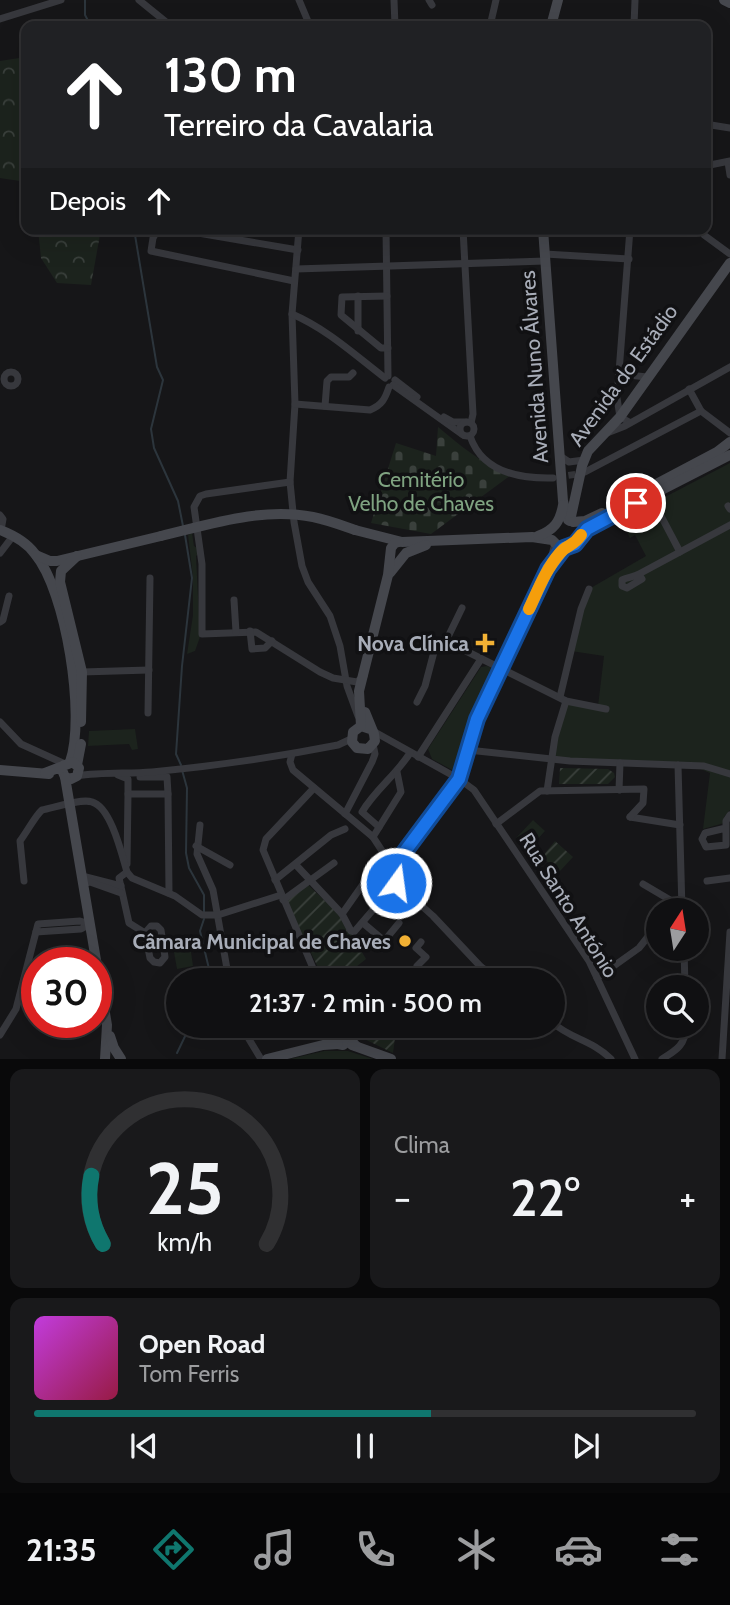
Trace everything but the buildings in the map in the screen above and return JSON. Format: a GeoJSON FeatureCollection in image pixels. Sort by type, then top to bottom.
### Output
{"type":"FeatureCollection","features":[{"type":"Feature","properties":{"kind":"main road"},"geometry":{"type":"LineString","coordinates":[[552,21],[558,0]]}},
{"type":"Feature","properties":{"kind":"main road"},"geometry":{"type":"LineString","coordinates":[[724,0],[730,3]]}},
{"type":"Feature","properties":{"kind":"main road","name":"Avenida Nuno Álvares"},"geometry":{"type":"LineString","coordinates":[[543,235],[563,501],[568,521],[578,529],[579,537]]}},
{"type":"Feature","properties":{"kind":"main road","name":"Avenida do Estádio"},"geometry":{"type":"LineString","coordinates":[[568,521],[584,460],[593,444],[625,420],[629,404],[730,262]]}},
{"type":"Feature","properties":{"kind":"main road"},"geometry":{"type":"LineString","coordinates":[[556,541],[568,521],[592,518],[717,452],[730,442]]}},
{"type":"Feature","properties":{"kind":"main road"},"geometry":{"type":"LineString","coordinates":[[53,568],[77,556],[231,519],[267,514],[313,517],[401,542],[532,537],[575,544],[579,537],[595,524],[730,455]]}},
{"type":"Feature","properties":{"kind":"main road"},"geometry":{"type":"LineString","coordinates":[[0,530],[53,568],[61,588],[82,672],[80,750],[71,770]]}},
{"type":"Feature","properties":{"kind":"main road"},"geometry":{"type":"LineString","coordinates":[[373,536],[398,553]]}},
{"type":"Feature","properties":{"kind":"main road"},"geometry":{"type":"LineString","coordinates":[[398,553],[393,544],[401,542]]}},
{"type":"Feature","properties":{"kind":"main road"},"geometry":{"type":"LineString","coordinates":[[366,728],[353,732],[351,739],[354,746],[360,749],[368,749],[375,737],[366,728],[358,696],[388,575],[398,553],[437,542]]}},
{"type":"Feature","properties":{"kind":"main road"},"geometry":{"type":"LineString","coordinates":[[53,568],[74,669],[71,802],[94,947]]}},
{"type":"Feature","properties":{"kind":"main road"},"geometry":{"type":"LineString","coordinates":[[0,771],[45,773],[71,770]]}},
{"type":"Feature","properties":{"kind":"main road"},"geometry":{"type":"LineString","coordinates":[[105,1059],[106,1038]]}},
{"type":"Feature","properties":{"kind":"main road"},"geometry":{"type":"LineString","coordinates":[[111,1038],[121,1059]]}},
{"type":"Feature","properties":{"kind":"main road"},"geometry":{"type":"LineString","coordinates":[[267,1059],[323,1045],[335,1038]]}},
{"type":"Feature","properties":{"kind":"main road"},"geometry":{"type":"LineString","coordinates":[[344,1038],[356,1046],[391,1059]]}},
{"type":"Feature","properties":{"kind":"street"},"geometry":{"type":"LineString","coordinates":[[0,19],[41,4],[61,0]]}},
{"type":"Feature","properties":{"kind":"street"},"geometry":{"type":"LineString","coordinates":[[139,0],[165,21]]}},
{"type":"Feature","properties":{"kind":"street"},"geometry":{"type":"LineString","coordinates":[[299,0],[308,21]]}},
{"type":"Feature","properties":{"kind":"street"},"geometry":{"type":"LineString","coordinates":[[394,0],[395,21]]}},
{"type":"Feature","properties":{"kind":"street"},"geometry":{"type":"LineString","coordinates":[[491,21],[496,0]]}},
{"type":"Feature","properties":{"kind":"street"},"geometry":{"type":"LineString","coordinates":[[634,21],[635,0]]}},
{"type":"Feature","properties":{"kind":"street"},"geometry":{"type":"LineString","coordinates":[[711,125],[730,128]]}},
{"type":"Feature","properties":{"kind":"street"},"geometry":{"type":"LineString","coordinates":[[711,165],[729,162],[730,175]]}},
{"type":"Feature","properties":{"kind":"street"},"geometry":{"type":"LineString","coordinates":[[155,235],[152,250],[294,281]]}},
{"type":"Feature","properties":{"kind":"street"},"geometry":{"type":"LineString","coordinates":[[210,235],[298,250]]}},
{"type":"Feature","properties":{"kind":"street"},"geometry":{"type":"LineString","coordinates":[[299,235],[292,314],[295,404],[290,482],[294,522],[302,566],[308,582],[330,616],[340,646],[345,680],[358,715],[366,728]]}},
{"type":"Feature","properties":{"kind":"street"},"geometry":{"type":"LineString","coordinates":[[295,404],[370,410],[379,407],[385,399],[390,381],[386,235]]}},
{"type":"Feature","properties":{"kind":"street"},"geometry":{"type":"LineString","coordinates":[[463,235],[473,414],[469,423],[460,429],[467,435],[477,453],[495,467],[522,476],[553,478]]}},
{"type":"Feature","properties":{"kind":"street"},"geometry":{"type":"LineString","coordinates":[[630,235],[617,398],[625,420],[730,367]]}},
{"type":"Feature","properties":{"kind":"street"},"geometry":{"type":"LineString","coordinates":[[704,235],[730,262]]}},
{"type":"Feature","properties":{"kind":"street"},"geometry":{"type":"LineString","coordinates":[[296,268],[545,258],[629,259]]}},
{"type":"Feature","properties":{"kind":"street"},"geometry":{"type":"LineString","coordinates":[[358,296],[358,331]]}},
{"type":"Feature","properties":{"kind":"street"},"geometry":{"type":"LineString","coordinates":[[387,296],[341,297],[341,307],[342,318],[381,348],[388,348]]}},
{"type":"Feature","properties":{"kind":"street"},"geometry":{"type":"LineString","coordinates":[[292,314],[330,335],[467,435]]}},
{"type":"Feature","properties":{"kind":"street"},"geometry":{"type":"LineString","coordinates":[[325,406],[327,381],[331,377],[349,377],[353,373]]}},
{"type":"Feature","properties":{"kind":"street"},"geometry":{"type":"LineString","coordinates":[[619,374],[647,377]]}},
{"type":"Feature","properties":{"kind":"street"},"geometry":{"type":"LineString","coordinates":[[390,381],[453,422],[469,423]]}},
{"type":"Feature","properties":{"kind":"street"},"geometry":{"type":"LineString","coordinates":[[689,389],[701,411],[726,426],[730,433]]}},
{"type":"Feature","properties":{"kind":"street"},"geometry":{"type":"LineString","coordinates":[[617,398],[629,404]]}},
{"type":"Feature","properties":{"kind":"street"},"geometry":{"type":"LineString","coordinates":[[585,472],[701,411]]}},
{"type":"Feature","properties":{"kind":"street"},"geometry":{"type":"LineString","coordinates":[[467,435],[474,430],[469,423]]}},
{"type":"Feature","properties":{"kind":"street"},"geometry":{"type":"LineString","coordinates":[[560,456],[569,462],[584,460]]}},
{"type":"Feature","properties":{"kind":"street"},"geometry":{"type":"LineString","coordinates":[[290,482],[205,494],[196,502],[194,507],[202,564],[202,634],[250,631],[272,641],[333,678],[357,682],[364,676]]}},
{"type":"Feature","properties":{"kind":"street"},"geometry":{"type":"LineString","coordinates":[[650,495],[680,552]]}},
{"type":"Feature","properties":{"kind":"street"},"geometry":{"type":"LineString","coordinates":[[0,515],[3,521],[0,530]]}},
{"type":"Feature","properties":{"kind":"street"},"geometry":{"type":"LineString","coordinates":[[639,574],[730,525]]}},
{"type":"Feature","properties":{"kind":"street"},"geometry":{"type":"LineString","coordinates":[[0,537],[11,539],[0,553]]}},
{"type":"Feature","properties":{"kind":"street"},"geometry":{"type":"LineString","coordinates":[[342,914],[373,870],[386,863],[397,862],[459,779],[477,719],[548,569],[556,541]]}},
{"type":"Feature","properties":{"kind":"street"},"geometry":{"type":"LineString","coordinates":[[149,713],[150,578]]}},
{"type":"Feature","properties":{"kind":"street"},"geometry":{"type":"LineString","coordinates":[[547,791],[581,609],[589,589]]}},
{"type":"Feature","properties":{"kind":"street"},"geometry":{"type":"LineString","coordinates":[[0,622],[3,620],[9,596]]}},
{"type":"Feature","properties":{"kind":"street"},"geometry":{"type":"LineString","coordinates":[[234,600],[236,632]]}},
{"type":"Feature","properties":{"kind":"street"},"geometry":{"type":"LineString","coordinates":[[416,702],[425,686],[435,648],[446,641],[462,608]]}},
{"type":"Feature","properties":{"kind":"street"},"geometry":{"type":"LineString","coordinates":[[250,631],[252,649],[265,648],[272,641]]}},
{"type":"Feature","properties":{"kind":"street"},"geometry":{"type":"LineString","coordinates":[[446,641],[563,699],[606,709]]}},
{"type":"Feature","properties":{"kind":"street"},"geometry":{"type":"LineString","coordinates":[[493,664],[505,658]]}},
{"type":"Feature","properties":{"kind":"street"},"geometry":{"type":"LineString","coordinates":[[418,757],[481,659]]}},
{"type":"Feature","properties":{"kind":"street"},"geometry":{"type":"LineString","coordinates":[[82,672],[149,670]]}},
{"type":"Feature","properties":{"kind":"street"},"geometry":{"type":"LineString","coordinates":[[0,722],[4,732],[24,746],[71,770],[122,775],[128,779],[127,872]]}},
{"type":"Feature","properties":{"kind":"street","name":"Rua Santo António"},"geometry":{"type":"LineString","coordinates":[[366,728],[474,790],[589,961],[635,1059]]}},
{"type":"Feature","properties":{"kind":"street"},"geometry":{"type":"LineString","coordinates":[[100,773],[143,773],[236,763],[338,745],[351,739]]}},
{"type":"Feature","properties":{"kind":"street"},"geometry":{"type":"LineString","coordinates":[[345,814],[372,762],[375,754],[373,744]]}},
{"type":"Feature","properties":{"kind":"street"},"geometry":{"type":"LineString","coordinates":[[468,750],[551,759],[704,766],[730,774]]}},
{"type":"Feature","properties":{"kind":"street"},"geometry":{"type":"LineString","coordinates":[[379,827],[362,812],[373,794],[397,772],[410,753]]}},
{"type":"Feature","properties":{"kind":"street"},"geometry":{"type":"LineString","coordinates":[[292,754],[292,769],[373,837],[386,863],[386,873],[396,879],[481,967]]}},
{"type":"Feature","properties":{"kind":"street"},"geometry":{"type":"LineString","coordinates":[[619,790],[620,763]]}},
{"type":"Feature","properties":{"kind":"street"},"geometry":{"type":"LineString","coordinates":[[678,765],[682,898]]}},
{"type":"Feature","properties":{"kind":"street"},"geometry":{"type":"LineString","coordinates":[[373,837],[401,792],[397,772]]}},
{"type":"Feature","properties":{"kind":"street"},"geometry":{"type":"LineString","coordinates":[[131,773],[137,777],[167,777],[169,893]]}},
{"type":"Feature","properties":{"kind":"street"},"geometry":{"type":"LineString","coordinates":[[313,968],[264,857],[264,845],[266,839],[314,788]]}},
{"type":"Feature","properties":{"kind":"street"},"geometry":{"type":"LineString","coordinates":[[496,824],[533,794],[547,791],[643,789],[643,803],[630,817],[680,825]]}},
{"type":"Feature","properties":{"kind":"street"},"geometry":{"type":"LineString","coordinates":[[128,794],[168,794]]}},
{"type":"Feature","properties":{"kind":"street"},"geometry":{"type":"LineString","coordinates":[[24,881],[20,841],[42,810],[71,802],[89,801],[97,804],[108,818],[127,872],[132,878],[169,893],[206,915],[218,915],[282,897],[334,863]]}},
{"type":"Feature","properties":{"kind":"street"},"geometry":{"type":"LineString","coordinates":[[726,828],[730,815]]}},
{"type":"Feature","properties":{"kind":"street"},"geometry":{"type":"LineString","coordinates":[[200,825],[197,854],[213,890],[227,968]]}},
{"type":"Feature","properties":{"kind":"street"},"geometry":{"type":"LineString","coordinates":[[275,880],[331,835],[345,829]]}},
{"type":"Feature","properties":{"kind":"street"},"geometry":{"type":"LineString","coordinates":[[196,846],[230,865]]}},
{"type":"Feature","properties":{"kind":"street"},"geometry":{"type":"LineString","coordinates":[[296,865],[342,914],[354,932],[396,879],[400,869],[397,862]]}},
{"type":"Feature","properties":{"kind":"street"},"geometry":{"type":"LineString","coordinates":[[127,872],[119,878],[129,923],[145,933],[150,958],[157,963],[162,962],[165,955],[161,930],[153,925],[146,929],[145,933]]}},
{"type":"Feature","properties":{"kind":"street"},"geometry":{"type":"LineString","coordinates":[[707,881],[730,878]]}},
{"type":"Feature","properties":{"kind":"street"},"geometry":{"type":"LineString","coordinates":[[83,880],[121,889]]}},
{"type":"Feature","properties":{"kind":"street"},"geometry":{"type":"LineString","coordinates":[[643,884],[665,898]]}},
{"type":"Feature","properties":{"kind":"street"},"geometry":{"type":"LineString","coordinates":[[363,923],[386,942],[399,923]]}},
{"type":"Feature","properties":{"kind":"street"},"geometry":{"type":"LineString","coordinates":[[0,1035],[16,1009],[36,932],[81,929],[90,924]]}},
{"type":"Feature","properties":{"kind":"street"},"geometry":{"type":"LineString","coordinates":[[722,1059],[730,932]]}},
{"type":"Feature","properties":{"kind":"street"},"geometry":{"type":"LineString","coordinates":[[597,978],[639,948],[646,939]]}},
{"type":"Feature","properties":{"kind":"street"},"geometry":{"type":"LineString","coordinates":[[417,966],[426,957],[416,948],[421,942]]}},
{"type":"Feature","properties":{"kind":"street"},"geometry":{"type":"LineString","coordinates":[[565,1033],[592,1043],[611,1059]]}},
{"type":"Feature","properties":{"kind":"street"},"geometry":{"type":"LineString","coordinates":[[249,1038],[261,1059]]}},
{"type":"Feature","properties":{"kind":"street"},"geometry":{"type":"LineString","coordinates":[[662,1059],[679,1048],[683,1038]]}},
{"type":"Feature","properties":{"kind":"green space"},"geometry":{"type":"Polygon","coordinates":[[[21,58],[21,182],[0,178],[0,61],[21,58]]]}},
{"type":"Feature","properties":{"kind":"green space"},"geometry":{"type":"Polygon","coordinates":[[[39,235],[100,235],[91,285],[57,283],[41,258],[39,235]]]}},
{"type":"Feature","properties":{"kind":"green space","name":"Cemitério Velho de Chaves"},"geometry":{"type":"Polygon","coordinates":[[[438,427],[482,460],[511,475],[431,534],[371,523],[396,443],[436,456],[438,427]]]}},
{"type":"Feature","properties":{"kind":"green space"},"geometry":{"type":"Polygon","coordinates":[[[730,463],[730,810],[724,817],[724,823],[703,829],[710,773],[689,764],[551,759],[567,701],[598,706],[604,656],[571,651],[589,589],[646,556],[635,535],[630,538],[621,520],[730,463]]]}},
{"type":"Feature","properties":{"kind":"green space"},"geometry":{"type":"Polygon","coordinates":[[[192,533],[198,554],[200,637],[195,651],[187,654],[193,615],[193,577],[188,535],[192,533]]]}},
{"type":"Feature","properties":{"kind":"green space"},"geometry":{"type":"Polygon","coordinates":[[[481,667],[494,669],[495,674],[462,768],[456,772],[432,759],[428,749],[481,667]]]}},
{"type":"Feature","properties":{"kind":"green space"},"geometry":{"type":"Polygon","coordinates":[[[135,729],[138,749],[132,750],[129,744],[88,746],[89,731],[135,729]]]}},
{"type":"Feature","properties":{"kind":"green space"},"geometry":{"type":"Polygon","coordinates":[[[560,768],[608,769],[615,777],[608,784],[559,784],[560,768]]]}},
{"type":"Feature","properties":{"kind":"green space"},"geometry":{"type":"Polygon","coordinates":[[[533,820],[545,831],[528,850],[516,838],[533,820]]]}},
{"type":"Feature","properties":{"kind":"green space"},"geometry":{"type":"Polygon","coordinates":[[[555,841],[573,857],[559,872],[542,857],[555,841]]]}},
{"type":"Feature","properties":{"kind":"green space"},"geometry":{"type":"Polygon","coordinates":[[[307,884],[340,915],[366,959],[355,968],[318,968],[285,899],[307,884]]]}},
{"type":"Feature","properties":{"kind":"green space"},"geometry":{"type":"Polygon","coordinates":[[[189,938],[193,966],[177,968],[172,941],[189,938]]]}},
{"type":"Feature","properties":{"kind":"green space"},"geometry":{"type":"Polygon","coordinates":[[[362,1038],[395,1038],[393,1053],[362,1038]]]}},
{"type":"Feature","properties":{"kind":"green space"},"geometry":{"type":"Polygon","coordinates":[[[324,1051],[348,1051],[373,1059],[290,1059],[324,1051]]]}},
{"type":"Feature","properties":{"kind":"waterway"},"geometry":{"type":"LineString","coordinates":[[85,0],[85,15],[88,21]]}},
{"type":"Feature","properties":{"kind":"waterway"},"geometry":{"type":"LineString","coordinates":[[135,235],[157,367],[163,380],[151,429],[154,448],[178,501],[183,526]]}},
{"type":"Feature","properties":{"kind":"waterway"},"geometry":{"type":"LineString","coordinates":[[181,765],[176,754],[192,578],[185,535]]}},
{"type":"Feature","properties":{"kind":"waterway"},"geometry":{"type":"LineString","coordinates":[[182,770],[187,788],[186,853],[189,868],[204,895],[204,914]]}},
{"type":"Feature","properties":{"kind":"waterway"},"geometry":{"type":"LineString","coordinates":[[204,919],[200,931],[209,968]]}},
{"type":"Feature","properties":{"kind":"waterway"},"geometry":{"type":"LineString","coordinates":[[177,1053],[184,1038]]}},
{"type":"Feature","properties":{"kind":"tunnel"},"geometry":{"type":"LineString","coordinates":[[558,477],[584,473]]}},
{"type":"Feature","properties":{"kind":"slow traffic"},"geometry":{"type":"LineString","coordinates":[[529,609],[557,556],[564,548],[575,544],[581,535]]}},
{"type":"Feature","properties":{"kind":"place","name":"Nova Clínica"},"geometry":{"type":"Point","coordinates":[485,643]}},
{"type":"Feature","properties":{"kind":"place","name":"Câmara Municipal de Chaves"},"geometry":{"type":"Point","coordinates":[405,941]}},
{"type":"Feature","properties":{"kind":"route"},"geometry":{"type":"LineString","coordinates":[[396,883],[395,875],[400,869],[397,862],[459,779],[477,719],[548,569],[564,548],[575,544],[587,529],[636,503]]}}]}
